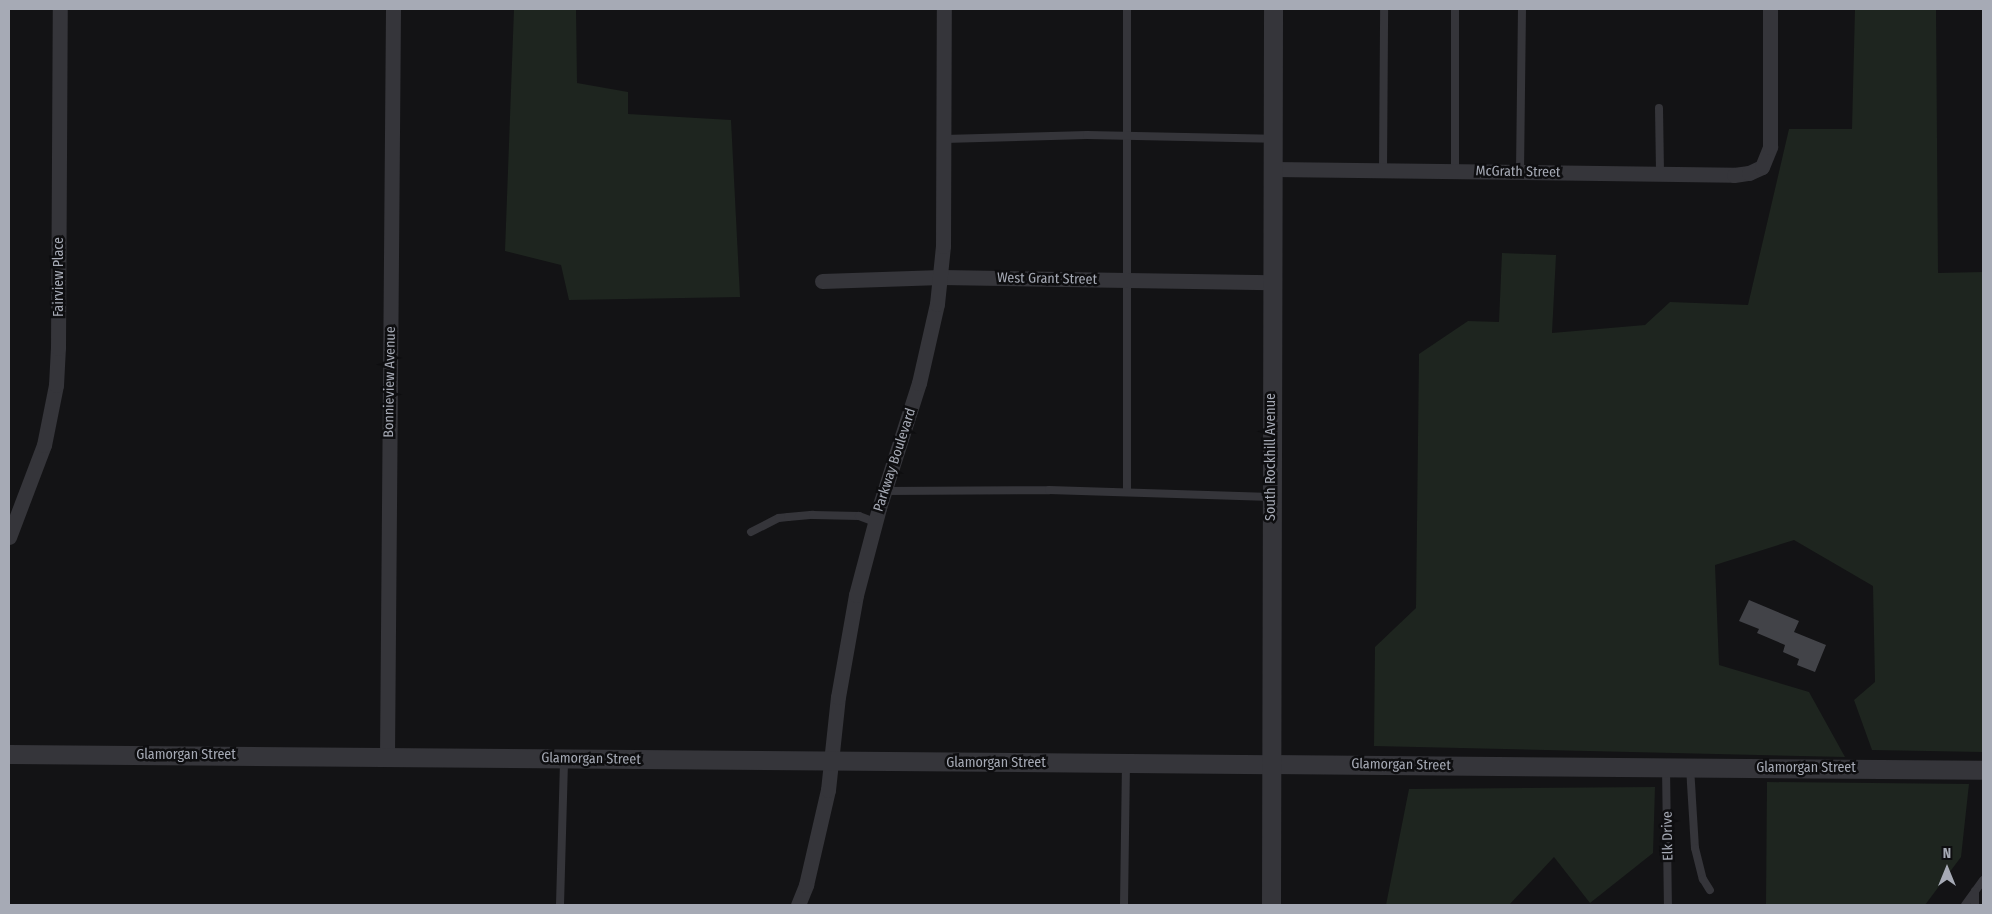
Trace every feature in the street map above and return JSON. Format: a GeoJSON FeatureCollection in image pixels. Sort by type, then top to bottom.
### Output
{"type":"FeatureCollection","features":[{"type":"Feature","properties":{"kind":"street","name":"Fairview Place"},"geometry":{"type":"LineString","coordinates":[[9,536],[44,445],[56,385],[58,348],[60,9]]}},
{"type":"Feature","properties":{"kind":"street","name":"Bonnieview Avenue"},"geometry":{"type":"LineString","coordinates":[[387,756],[393,9]]}},
{"type":"Feature","properties":{"kind":"street","name":"Parkway Boulevard"},"geometry":{"type":"LineString","coordinates":[[798,905],[823,815],[832,762],[838,697],[856,595],[875,522],[919,383],[941,277],[944,9]]}},
{"type":"Feature","properties":{"kind":"street","name":"South Rockhill Avenue"},"geometry":{"type":"LineString","coordinates":[[1271,905],[1274,9]]}},
{"type":"Feature","properties":{"kind":"street","name":"McGrath Street"},"geometry":{"type":"LineString","coordinates":[[1273,169],[1734,175],[1749,173],[1762,167],[1770,147],[1770,9]]}},
{"type":"Feature","properties":{"kind":"street","name":"West Grant Street"},"geometry":{"type":"LineString","coordinates":[[822,280],[941,277],[1272,282]]}},
{"type":"Feature","properties":{"kind":"street","name":"Glamorgan Street"},"geometry":{"type":"LineString","coordinates":[[9,754],[1983,770]]}},
{"type":"Feature","properties":{"kind":"lane"},"geometry":{"type":"LineString","coordinates":[[1127,9],[1127,492]]}},
{"type":"Feature","properties":{"kind":"lane"},"geometry":{"type":"LineString","coordinates":[[1383,170],[1384,9]]}},
{"type":"Feature","properties":{"kind":"lane"},"geometry":{"type":"LineString","coordinates":[[1455,9],[1455,171]]}},
{"type":"Feature","properties":{"kind":"lane"},"geometry":{"type":"LineString","coordinates":[[1520,172],[1522,9]]}},
{"type":"Feature","properties":{"kind":"lane"},"geometry":{"type":"LineString","coordinates":[[1659,108],[1660,174]]}},
{"type":"Feature","properties":{"kind":"lane"},"geometry":{"type":"LineString","coordinates":[[944,139],[1087,135],[1273,140]]}},
{"type":"Feature","properties":{"kind":"lane"},"geometry":{"type":"LineString","coordinates":[[885,491],[1049,490],[1271,497]]}},
{"type":"Feature","properties":{"kind":"lane"},"geometry":{"type":"LineString","coordinates":[[751,532],[779,518],[796,516],[859,516],[875,522]]}},
{"type":"Feature","properties":{"kind":"lane"},"geometry":{"type":"LineString","coordinates":[[560,905],[564,758]]}},
{"type":"Feature","properties":{"kind":"lane"},"geometry":{"type":"LineString","coordinates":[[1124,905],[1126,763]]}},
{"type":"Feature","properties":{"kind":"lane","name":"Elk Drive"},"geometry":{"type":"LineString","coordinates":[[1666,767],[1668,905]]}},
{"type":"Feature","properties":{"kind":"lane"},"geometry":{"type":"LineString","coordinates":[[1690,768],[1695,848],[1703,879],[1710,890]]}},
{"type":"Feature","properties":{"kind":"lane"},"geometry":{"type":"LineString","coordinates":[[1965,905],[1983,880]]}},
{"type":"Feature","properties":{"kind":"lane"},"geometry":{"type":"LineString","coordinates":[[1975,891],[1975,905]]}},
{"type":"Feature","properties":{"kind":"shaded area"},"geometry":{"type":"Polygon","coordinates":[[[514,9],[576,9],[577,83],[628,92],[628,114],[731,120],[740,297],[569,300],[561,265],[505,251],[514,9]]]}},
{"type":"Feature","properties":{"kind":"shaded area"},"geometry":{"type":"Polygon","coordinates":[[[1855,9],[1936,9],[1938,273],[1983,272],[1983,752],[1872,750],[1854,700],[1875,682],[1873,586],[1794,540],[1715,565],[1719,665],[1809,692],[1845,757],[1374,746],[1375,647],[1416,608],[1419,354],[1468,321],[1499,322],[1502,253],[1556,255],[1552,333],[1645,325],[1670,302],[1748,305],[1789,129],[1852,129],[1855,9]]]}},
{"type":"Feature","properties":{"kind":"shaded area"},"geometry":{"type":"Polygon","coordinates":[[[1767,782],[1969,784],[1961,857],[1925,905],[1766,905],[1767,782]]]}},
{"type":"Feature","properties":{"kind":"shaded area"},"geometry":{"type":"Polygon","coordinates":[[[1655,787],[1653,853],[1590,903],[1554,857],[1509,905],[1386,905],[1409,789],[1655,787]]]}},
{"type":"Feature","properties":{"kind":"building"},"geometry":{"type":"Polygon","coordinates":[[[1749,600],[1799,621],[1794,632],[1826,645],[1815,672],[1797,665],[1799,659],[1783,652],[1785,645],[1757,633],[1759,629],[1739,621],[1749,600]]]}}]}
